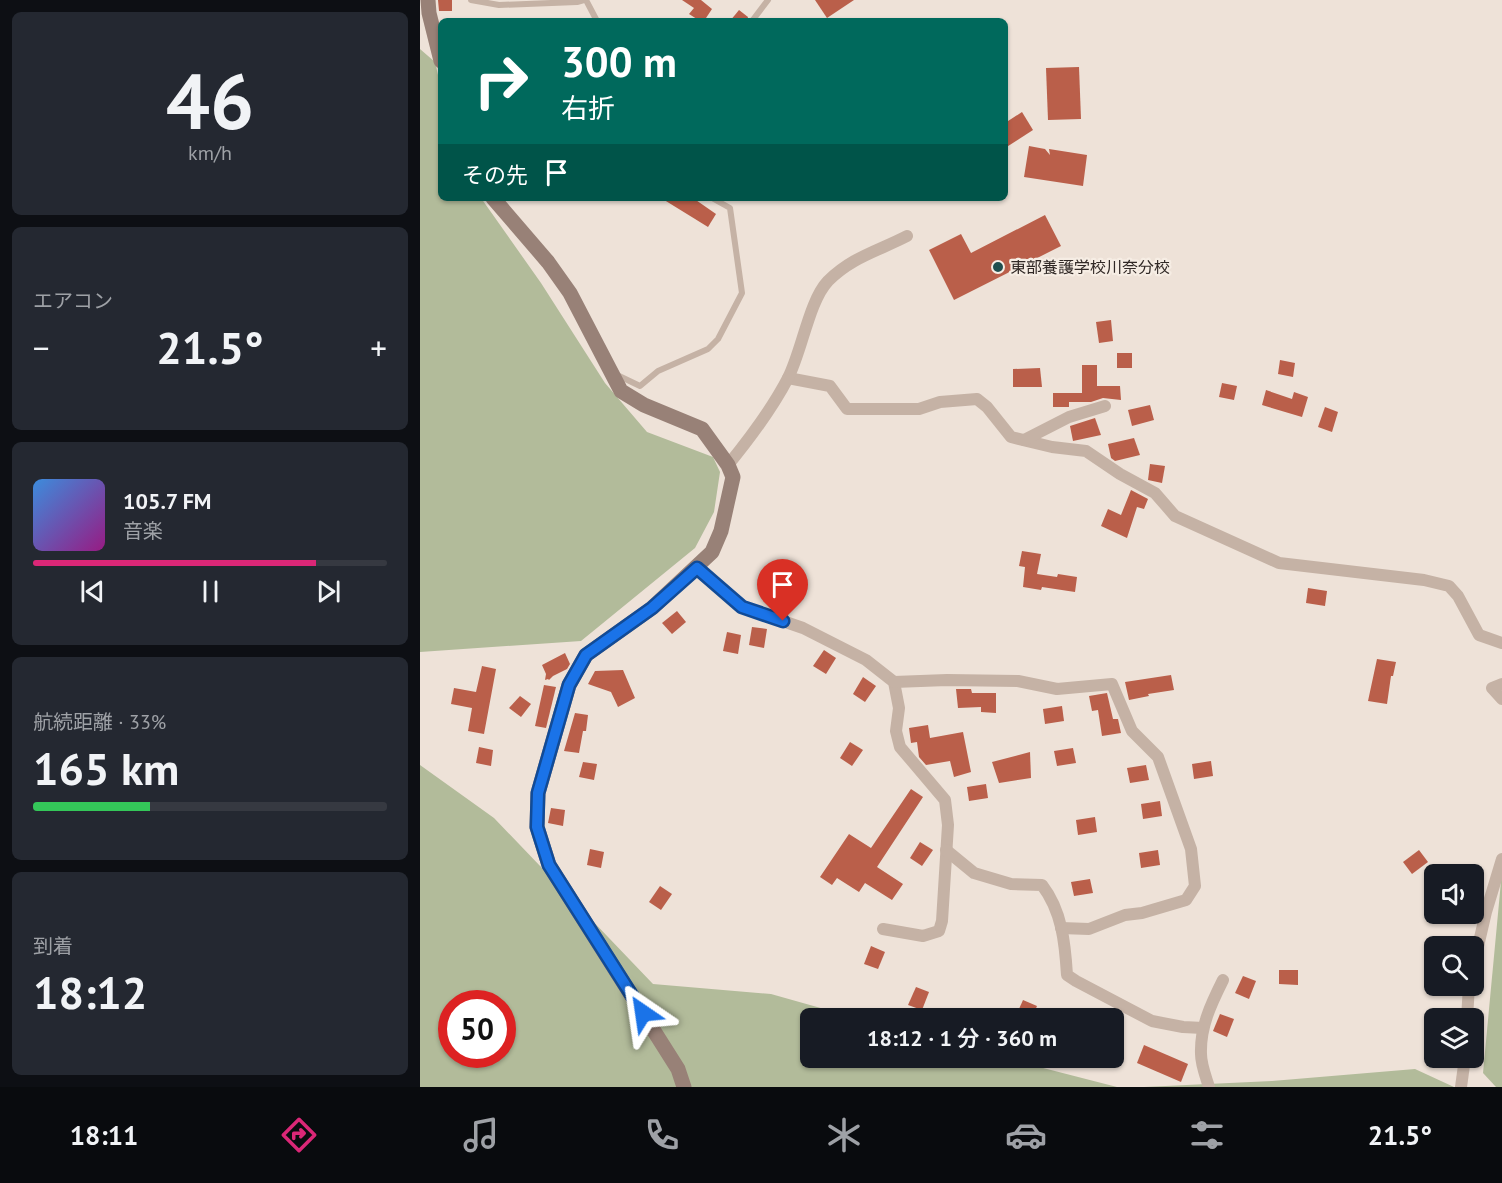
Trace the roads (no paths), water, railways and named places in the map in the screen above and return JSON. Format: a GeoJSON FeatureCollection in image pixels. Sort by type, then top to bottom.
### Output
{"type":"FeatureCollection","features":[{"type":"Feature","properties":{"kind":"main road"},"geometry":{"type":"LineString","coordinates":[[428,0],[429,14],[438,49]]}},
{"type":"Feature","properties":{"kind":"main road"},"geometry":{"type":"LineString","coordinates":[[496,201],[548,262],[570,293],[621,391],[644,405],[702,429],[728,465],[733,477],[721,531],[712,552],[652,608],[586,655],[569,685],[538,793],[537,827],[549,865],[678,1069],[684,1087]]}},
{"type":"Feature","properties":{"kind":"street"},"geometry":{"type":"LineString","coordinates":[[728,465],[773,404],[788,378],[826,282],[851,261],[907,236]]}},
{"type":"Feature","properties":{"kind":"street"},"geometry":{"type":"LineString","coordinates":[[788,378],[830,386],[847,409],[919,409],[940,402],[977,399],[987,407],[1011,437],[1052,447],[1086,451],[1120,474],[1155,493],[1175,516],[1279,562],[1424,580],[1449,586],[1458,596],[1479,635],[1502,643]]}},
{"type":"Feature","properties":{"kind":"street"},"geometry":{"type":"LineString","coordinates":[[1024,440],[1069,417],[1106,406]]}},
{"type":"Feature","properties":{"kind":"street"},"geometry":{"type":"LineString","coordinates":[[697,568],[742,607],[803,628],[866,660],[894,682],[1018,681],[1057,689],[1112,684],[1132,731],[1158,757],[1191,849],[1194,886],[1186,900],[1142,913],[1125,915],[1089,929],[1061,928]]}},
{"type":"Feature","properties":{"kind":"street"},"geometry":{"type":"LineString","coordinates":[[883,929],[923,936],[939,931],[942,921],[948,825],[945,800],[900,747],[896,731],[899,708],[894,682]]}},
{"type":"Feature","properties":{"kind":"street"},"geometry":{"type":"LineString","coordinates":[[1502,684],[1492,688],[1502,699]]}},
{"type":"Feature","properties":{"kind":"street"},"geometry":{"type":"LineString","coordinates":[[946,850],[974,873],[1011,884],[1042,885],[1052,899],[1065,941],[1067,975],[1152,1021],[1203,1028]]}},
{"type":"Feature","properties":{"kind":"street"},"geometry":{"type":"LineString","coordinates":[[1480,936],[1502,859]]}},
{"type":"Feature","properties":{"kind":"street"},"geometry":{"type":"LineString","coordinates":[[1209,1087],[1201,1056],[1203,1028],[1209,1008],[1223,980]]}},
{"type":"Feature","properties":{"kind":"street"},"geometry":{"type":"LineString","coordinates":[[1461,1087],[1464,1068]]}},
{"type":"Feature","properties":{"kind":"lane"},"geometry":{"type":"LineString","coordinates":[[471,0],[499,5],[585,0],[595,18]]}},
{"type":"Feature","properties":{"kind":"lane"},"geometry":{"type":"LineString","coordinates":[[754,18],[768,0]]}},
{"type":"Feature","properties":{"kind":"lane"},"geometry":{"type":"LineString","coordinates":[[609,371],[640,386],[658,371],[708,349],[718,339],[742,293],[730,208],[717,201]]}},
{"type":"Feature","properties":{"kind":"place","name":"東部養護学校川奈分校"},"geometry":{"type":"Point","coordinates":[998,267]}}]}
